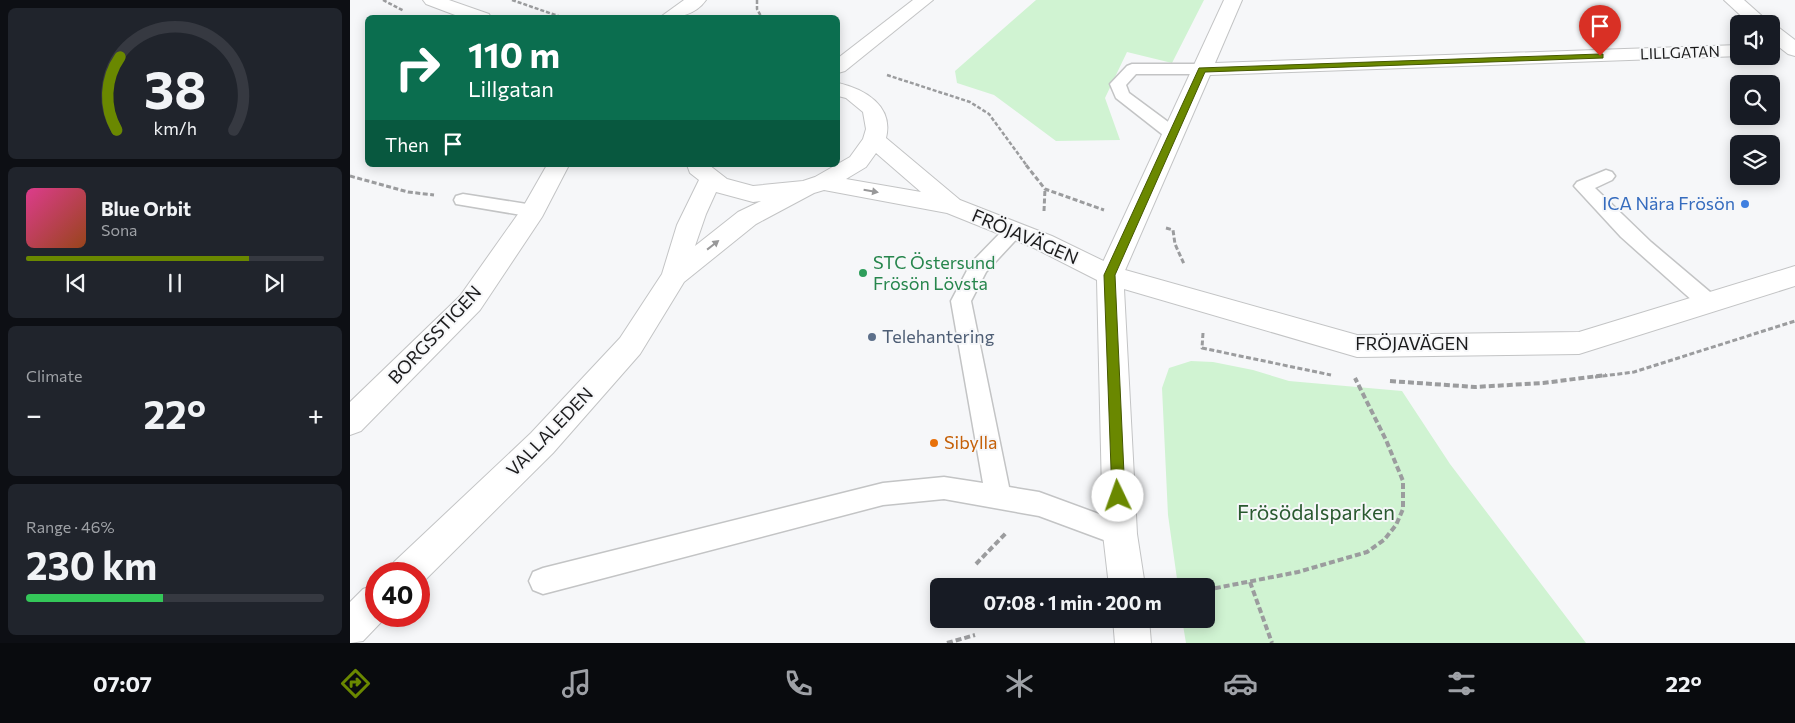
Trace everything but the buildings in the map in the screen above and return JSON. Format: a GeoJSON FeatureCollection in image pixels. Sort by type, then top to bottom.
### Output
{"type":"FeatureCollection","features":[{"type":"Feature","properties":{"kind":"street"},"geometry":{"type":"LineString","coordinates":[[432,0],[474,15]]}},
{"type":"Feature","properties":{"kind":"street"},"geometry":{"type":"LineString","coordinates":[[673,15],[697,0]]}},
{"type":"Feature","properties":{"kind":"street"},"geometry":{"type":"LineString","coordinates":[[840,65],[924,0]]}},
{"type":"Feature","properties":{"kind":"street"},"geometry":{"type":"LineString","coordinates":[[1127,578],[1120,534],[1110,275],[1233,0]]}},
{"type":"Feature","properties":{"kind":"street"},"geometry":{"type":"LineString","coordinates":[[1733,0],[1751,15]]}},
{"type":"Feature","properties":{"kind":"street"},"geometry":{"type":"LineString","coordinates":[[874,140],[877,129],[873,110],[854,82],[881,32]]}},
{"type":"Feature","properties":{"kind":"street"},"geometry":{"type":"LineString","coordinates":[[1780,38],[1794,50]]}},
{"type":"Feature","properties":{"kind":"street"},"geometry":{"type":"LineString","coordinates":[[1780,50],[1794,50]]}},
{"type":"Feature","properties":{"kind":"street","name":"LILLGATAN"},"geometry":{"type":"LineString","coordinates":[[1202,70],[1730,51]]}},
{"type":"Feature","properties":{"kind":"street","name":"VALLALEDEN"},"geometry":{"type":"LineString","coordinates":[[418,562],[542,443],[624,353],[675,274],[747,218],[858,162],[874,140]]}},
{"type":"Feature","properties":{"kind":"street","name":"FRÖJAVÄGEN"},"geometry":{"type":"LineString","coordinates":[[874,140],[952,206]]}},
{"type":"Feature","properties":{"kind":"street","name":"BORGSSTIGEN"},"geometry":{"type":"LineString","coordinates":[[350,422],[470,303],[533,211],[557,167]]}},
{"type":"Feature","properties":{"kind":"street"},"geometry":{"type":"LineString","coordinates":[[704,172],[719,185],[753,194],[814,185]]}},
{"type":"Feature","properties":{"kind":"street","name":"VALLALEDEN"},"geometry":{"type":"LineString","coordinates":[[675,274],[682,241],[693,212],[704,172]]}},
{"type":"Feature","properties":{"kind":"street","name":"FRÖJAVÄGEN"},"geometry":{"type":"LineString","coordinates":[[814,185],[952,206],[1043,242],[1110,275],[1357,346],[1579,343],[1795,276]]}},
{"type":"Feature","properties":{"kind":"street"},"geometry":{"type":"LineString","coordinates":[[350,628],[365,613]]}},
{"type":"Feature","properties":{"kind":"street"},"geometry":{"type":"LineString","coordinates":[[1132,628],[1133,643]]}},
{"type":"Feature","properties":{"kind":"lane"},"geometry":{"type":"LineString","coordinates":[[1173,134],[1122,95],[1118,84],[1132,69],[1202,70]]}},
{"type":"Feature","properties":{"kind":"lane"},"geometry":{"type":"LineString","coordinates":[[1606,176],[1583,186],[1657,260],[1709,303]]}},
{"type":"Feature","properties":{"kind":"lane"},"geometry":{"type":"LineString","coordinates":[[463,200],[533,211]]}},
{"type":"Feature","properties":{"kind":"lane"},"geometry":{"type":"LineString","coordinates":[[998,497],[961,301],[978,268],[1014,231]]}},
{"type":"Feature","properties":{"kind":"lane"},"geometry":{"type":"LineString","coordinates":[[543,581],[883,494],[944,488],[1039,504],[1120,534]]}},
{"type":"Feature","properties":{"kind":"path"},"geometry":{"type":"LineString","coordinates":[[383,0],[407,12]]}},
{"type":"Feature","properties":{"kind":"path"},"geometry":{"type":"LineString","coordinates":[[512,0],[555,15]]}},
{"type":"Feature","properties":{"kind":"path"},"geometry":{"type":"LineString","coordinates":[[757,0],[761,15]]}},
{"type":"Feature","properties":{"kind":"path"},"geometry":{"type":"LineString","coordinates":[[886,75],[970,102],[989,114],[1045,189],[1100,208]]}},
{"type":"Feature","properties":{"kind":"path"},"geometry":{"type":"LineString","coordinates":[[350,176],[408,192],[463,200]]}},
{"type":"Feature","properties":{"kind":"path"},"geometry":{"type":"LineString","coordinates":[[1215,588],[1298,572],[1367,552],[1384,540],[1396,525],[1403,509],[1403,481],[1386,440],[1355,378],[1344,343]]}},
{"type":"Feature","properties":{"kind":"path"},"geometry":{"type":"LineString","coordinates":[[1250,582],[1272,643]]}},
{"type":"Feature","properties":{"kind":"path"},"geometry":{"type":"LineString","coordinates":[[947,643],[975,635]]}},
{"type":"Feature","properties":{"kind":"green space"},"geometry":{"type":"Polygon","coordinates":[[[1036,0],[1204,0],[1172,63],[1127,52],[1105,98],[1120,140],[1056,141],[994,95],[957,83],[955,71],[1036,0]]]}},
{"type":"Feature","properties":{"kind":"green space","name":"Frösödalsparken"},"geometry":{"type":"Polygon","coordinates":[[[1191,361],[1213,362],[1253,370],[1289,381],[1402,391],[1450,464],[1586,643],[1186,643],[1184,628],[1215,628],[1215,578],[1177,578],[1168,515],[1162,388],[1169,368],[1191,361]]]}},
{"type":"Feature","properties":{"kind":"place","name":"ICA Nära Frösön"},"geometry":{"type":"Point","coordinates":[1745,204]}},
{"type":"Feature","properties":{"kind":"place","name":"STC Östersund Frösön Lövsta"},"geometry":{"type":"Point","coordinates":[863,273]}},
{"type":"Feature","properties":{"kind":"place","name":"Telehantering"},"geometry":{"type":"Point","coordinates":[872,337]}},
{"type":"Feature","properties":{"kind":"place","name":"Sibylla"},"geometry":{"type":"Point","coordinates":[934,443]}},
{"type":"Feature","properties":{"kind":"route"},"geometry":{"type":"LineString","coordinates":[[1118,496],[1110,275],[1202,70],[1600,56]]}}]}
